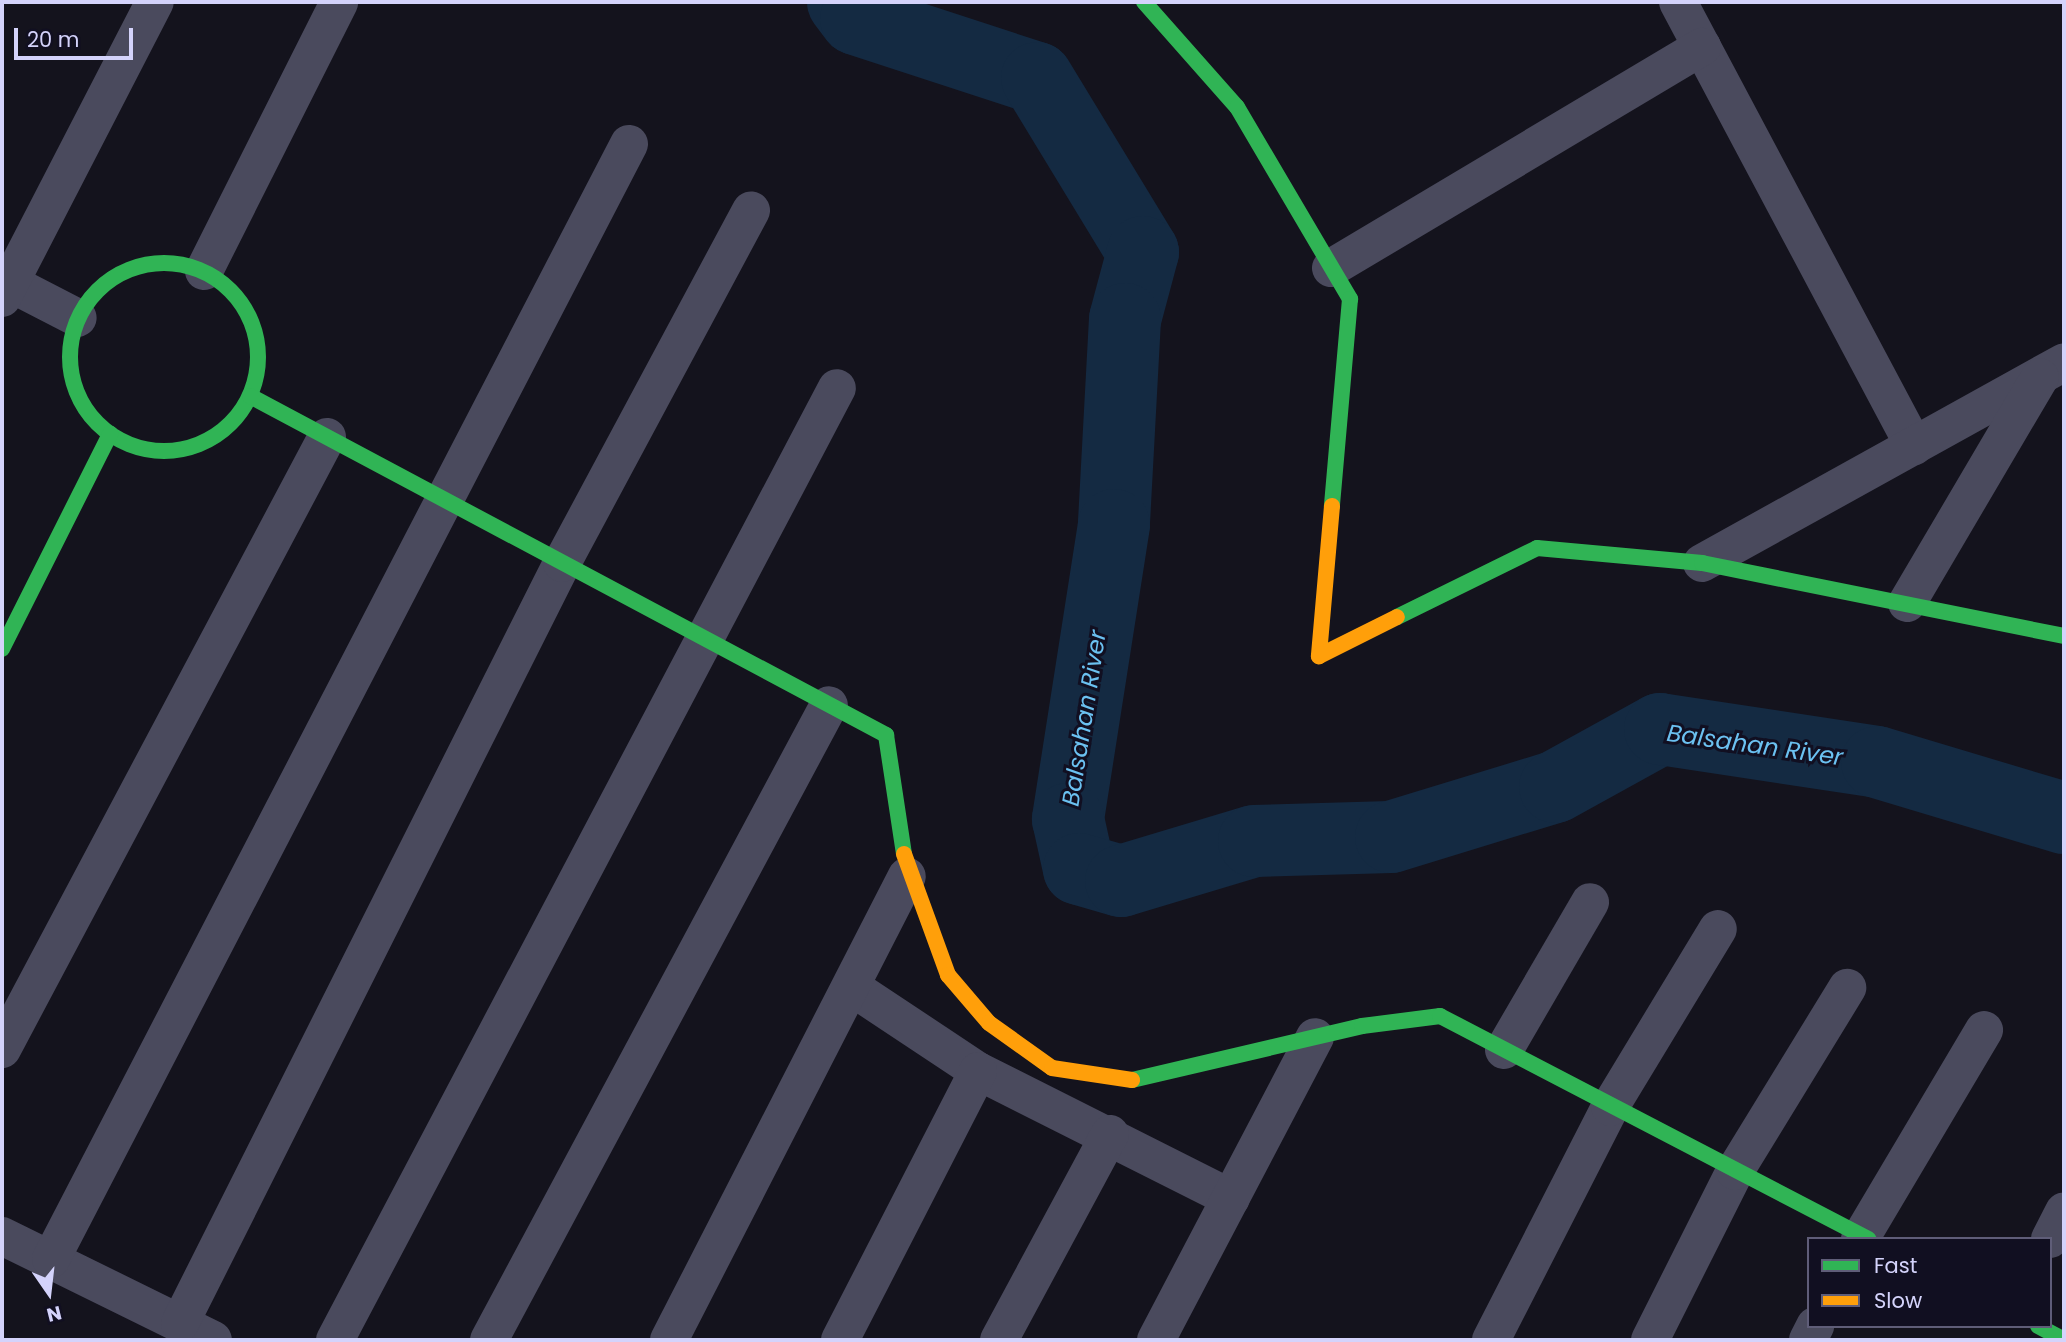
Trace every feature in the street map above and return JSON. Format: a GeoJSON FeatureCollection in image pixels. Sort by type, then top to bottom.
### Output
{"type":"FeatureCollection","features":[{"type":"Feature","properties":{"kind":"street"},"geometry":{"type":"LineString","coordinates":[[78,318],[4,286],[155,2]]}},
{"type":"Feature","properties":{"kind":"street"},"geometry":{"type":"LineString","coordinates":[[204,271],[339,2]]}},
{"type":"Feature","properties":{"kind":"street"},"geometry":{"type":"LineString","coordinates":[[1144,2],[1237,107],[1350,299],[1319,656],[1537,548],[1702,563],[2064,635]]}},
{"type":"Feature","properties":{"kind":"street"},"geometry":{"type":"LineString","coordinates":[[1678,2],[1914,446]]}},
{"type":"Feature","properties":{"kind":"street"},"geometry":{"type":"LineString","coordinates":[[1331,268],[1702,47]]}},
{"type":"Feature","properties":{"kind":"street"},"geometry":{"type":"LineString","coordinates":[[51,1259],[442,499],[629,144]]}},
{"type":"Feature","properties":{"kind":"street"},"geometry":{"type":"LineString","coordinates":[[2,1236],[197,1331],[562,563],[751,211]]}},
{"type":"Feature","properties":{"kind":"street"},"geometry":{"type":"LineString","coordinates":[[155,264],[204,271],[228,287],[257,338],[250,396],[231,423],[204,442],[173,450],[140,448],[110,434],[86,411],[72,382],[69,349],[78,318],[117,275],[155,264]]}},
{"type":"Feature","properties":{"kind":"street"},"geometry":{"type":"LineString","coordinates":[[1702,563],[2053,368]]}},
{"type":"Feature","properties":{"kind":"street"},"geometry":{"type":"LineString","coordinates":[[1907,603],[2053,368]]}},
{"type":"Feature","properties":{"kind":"street"},"geometry":{"type":"LineString","coordinates":[[335,1340],[702,637],[837,388]]}},
{"type":"Feature","properties":{"kind":"street"},"geometry":{"type":"LineString","coordinates":[[250,396],[887,735],[907,876],[948,975],[989,1023],[1052,1068],[1131,1080],[1315,1037],[1440,1016],[1861,1237]]}},
{"type":"Feature","properties":{"kind":"street"},"geometry":{"type":"LineString","coordinates":[[2,649],[110,434]]}},
{"type":"Feature","properties":{"kind":"street"},"geometry":{"type":"LineString","coordinates":[[2,1049],[327,438]]}},
{"type":"Feature","properties":{"kind":"street"},"geometry":{"type":"LineString","coordinates":[[489,1340],[828,705]]}},
{"type":"Feature","properties":{"kind":"street"},"geometry":{"type":"LineString","coordinates":[[669,1340],[853,988],[907,876]]}},
{"type":"Feature","properties":{"kind":"street"},"geometry":{"type":"LineString","coordinates":[[1504,1050],[1590,902]]}},
{"type":"Feature","properties":{"kind":"street"},"geometry":{"type":"LineString","coordinates":[[1492,1340],[1610,1107],[1718,929]]}},
{"type":"Feature","properties":{"kind":"street"},"geometry":{"type":"LineString","coordinates":[[853,988],[978,1071],[1110,1134],[1231,1198]]}},
{"type":"Feature","properties":{"kind":"street"},"geometry":{"type":"LineString","coordinates":[[1650,1340],[1735,1171],[1847,988]]}},
{"type":"Feature","properties":{"kind":"street"},"geometry":{"type":"LineString","coordinates":[[1864,1237],[1984,1030]]}},
{"type":"Feature","properties":{"kind":"street"},"geometry":{"type":"LineString","coordinates":[[1156,1340],[1315,1037]]}},
{"type":"Feature","properties":{"kind":"street"},"geometry":{"type":"LineString","coordinates":[[840,1340],[978,1071]]}},
{"type":"Feature","properties":{"kind":"street"},"geometry":{"type":"LineString","coordinates":[[999,1340],[1110,1134]]}},
{"type":"Feature","properties":{"kind":"street"},"geometry":{"type":"LineString","coordinates":[[2051,1237],[2064,1211]]}},
{"type":"Feature","properties":{"kind":"street"},"geometry":{"type":"LineString","coordinates":[[2042,1328],[2064,1339]]}},
{"type":"Feature","properties":{"kind":"waterway","name":"Balsahan River"},"geometry":{"type":"LineString","coordinates":[[843,2],[856,19],[1037,78],[1143,252],[1125,319],[1114,525],[1068,819],[1079,869],[1121,881],[1254,841],[1391,837],[1555,787],[1660,729],[1877,762],[2064,818]]}},
{"type":"Feature","properties":{"kind":"traffic: fast"},"geometry":{"type":"LineString","coordinates":[[1144,2],[1237,107],[1350,299],[1332,506]]}},
{"type":"Feature","properties":{"kind":"traffic: fast"},"geometry":{"type":"LineString","coordinates":[[164,263],[200,270],[230,291],[251,321],[258,357],[251,393],[230,423],[200,444],[164,451],[128,444],[98,423],[77,393],[70,357],[77,321],[98,291],[128,270],[164,263]]}},
{"type":"Feature","properties":{"kind":"traffic: fast"},"geometry":{"type":"LineString","coordinates":[[250,396],[886,735],[904,854]]}},
{"type":"Feature","properties":{"kind":"traffic: fast"},"geometry":{"type":"LineString","coordinates":[[2,649],[110,434]]}},
{"type":"Feature","properties":{"kind":"traffic: fast"},"geometry":{"type":"LineString","coordinates":[[1397,617],[1537,548],[1702,563],[2064,636]]}},
{"type":"Feature","properties":{"kind":"traffic: fast"},"geometry":{"type":"LineString","coordinates":[[1132,1080],[1362,1026],[1440,1016],[1864,1237]]}},
{"type":"Feature","properties":{"kind":"traffic: fast"},"geometry":{"type":"LineString","coordinates":[[2042,1328],[2064,1340]]}},
{"type":"Feature","properties":{"kind":"traffic: slow"},"geometry":{"type":"LineString","coordinates":[[1332,506],[1319,656],[1397,617]]}},
{"type":"Feature","properties":{"kind":"traffic: slow"},"geometry":{"type":"LineString","coordinates":[[904,854],[948,975],[989,1023],[1052,1068],[1132,1080]]}}]}
